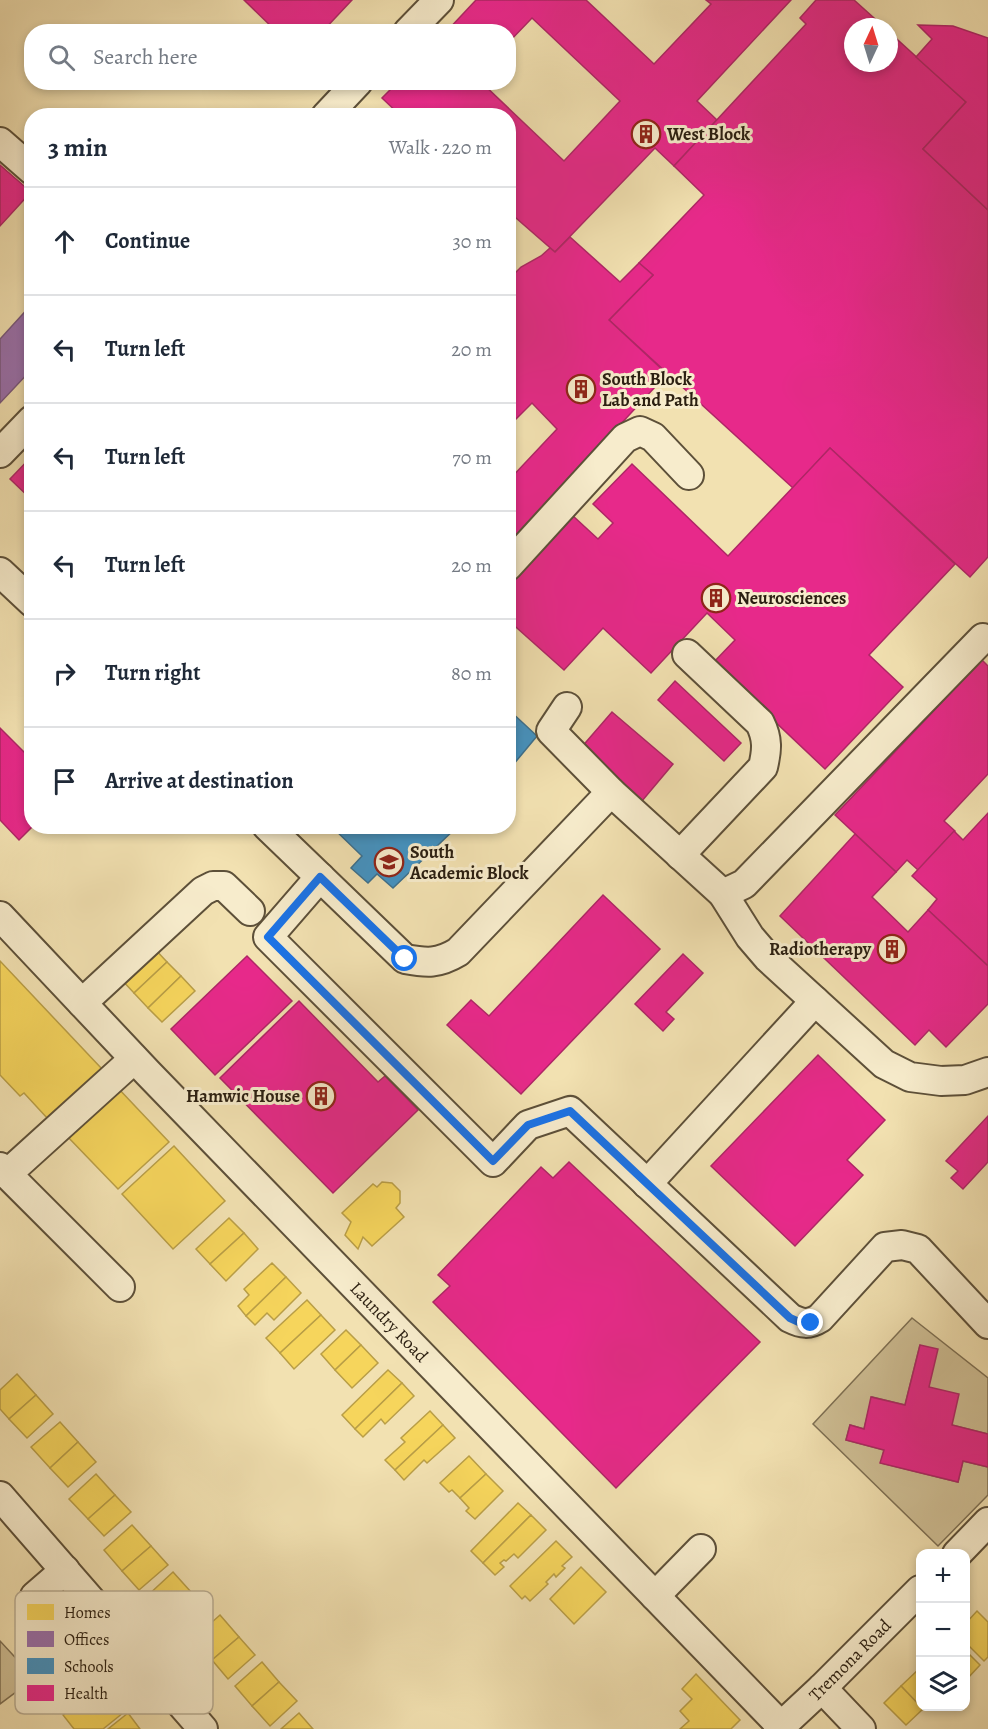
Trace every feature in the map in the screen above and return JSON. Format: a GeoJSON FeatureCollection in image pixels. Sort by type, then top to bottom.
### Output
{"type":"FeatureCollection","features":[{"type":"Feature","properties":{"kind":"street"},"geometry":{"type":"LineString","coordinates":[[416,24],[438,0]]}},
{"type":"Feature","properties":{"kind":"street"},"geometry":{"type":"LineString","coordinates":[[340,108],[352,90]]}},
{"type":"Feature","properties":{"kind":"street"},"geometry":{"type":"LineString","coordinates":[[0,142],[24,163]]}},
{"type":"Feature","properties":{"kind":"street"},"geometry":{"type":"LineString","coordinates":[[0,453],[24,428]]}},
{"type":"Feature","properties":{"kind":"street"},"geometry":{"type":"LineString","coordinates":[[516,557],[625,438],[640,431],[653,437],[689,475]]}},
{"type":"Feature","properties":{"kind":"street"},"geometry":{"type":"LineString","coordinates":[[0,572],[24,594]]}},
{"type":"Feature","properties":{"kind":"street"},"geometry":{"type":"LineString","coordinates":[[723,894],[744,885],[983,638]]}},
{"type":"Feature","properties":{"kind":"street"},"geometry":{"type":"LineString","coordinates":[[680,855],[763,767],[767,751],[766,736],[760,723],[687,654]]}},
{"type":"Feature","properties":{"kind":"street"},"geometry":{"type":"LineString","coordinates":[[567,707],[550,732],[611,792],[723,894],[750,937],[768,958],[884,1064],[910,1077],[941,1081],[965,1080],[988,1072]]}},
{"type":"Feature","properties":{"kind":"street"},"geometry":{"type":"LineString","coordinates":[[275,834],[405,959],[425,963],[445,960],[458,952],[611,792]]}},
{"type":"Feature","properties":{"kind":"street"},"geometry":{"type":"LineString","coordinates":[[320,877],[268,937],[493,1161],[528,1125],[570,1111],[790,1318],[801,1323],[811,1323],[820,1318],[885,1247],[902,1245],[918,1249],[987,1321]]}},
{"type":"Feature","properties":{"kind":"street"},"geometry":{"type":"LineString","coordinates":[[82,1003],[203,891],[213,886],[224,886],[250,910]]}},
{"type":"Feature","properties":{"kind":"street","name":"Laundry Road"},"geometry":{"type":"LineString","coordinates":[[0,916],[134,1059],[780,1728]]}},
{"type":"Feature","properties":{"kind":"street"},"geometry":{"type":"LineString","coordinates":[[646,1184],[815,1001]]}},
{"type":"Feature","properties":{"kind":"street"},"geometry":{"type":"LineString","coordinates":[[120,1287],[3,1170],[134,1059]]}},
{"type":"Feature","properties":{"kind":"street"},"geometry":{"type":"LineString","coordinates":[[0,1496],[83,1591]]}},
{"type":"Feature","properties":{"kind":"street"},"geometry":{"type":"LineString","coordinates":[[962,1549],[988,1522]]}},
{"type":"Feature","properties":{"kind":"street"},"geometry":{"type":"LineString","coordinates":[[654,1596],[701,1550]]}},
{"type":"Feature","properties":{"kind":"street"},"geometry":{"type":"LineString","coordinates":[[41,1591],[65,1570]]}},
{"type":"Feature","properties":{"kind":"street","name":"Tremona Road"},"geometry":{"type":"LineString","coordinates":[[780,1728],[916,1595]]}},
{"type":"Feature","properties":{"kind":"street"},"geometry":{"type":"LineString","coordinates":[[822,1688],[861,1729]]}},
{"type":"Feature","properties":{"kind":"street"},"geometry":{"type":"LineString","coordinates":[[190,1714],[203,1729]]}},
{"type":"Feature","properties":{"kind":"shaded area"},"geometry":{"type":"Polygon","coordinates":[[[912,1318],[988,1378],[988,1434],[952,1425],[929,1387],[920,1345],[905,1405],[872,1397],[864,1429],[850,1425],[846,1440],[884,1450],[881,1463],[958,1482],[963,1461],[988,1467],[988,1495],[938,1546],[813,1424],[912,1318]]]}},
{"type":"Feature","properties":{"kind":"shaded area"},"geometry":{"type":"Polygon","coordinates":[[[0,1641],[15,1657],[15,1693],[0,1704],[0,1641]]]}},
{"type":"Feature","properties":{"kind":"building: Homes"},"geometry":{"type":"Polygon","coordinates":[[[153,947],[167,962],[134,993],[120,978],[153,947]]]}},
{"type":"Feature","properties":{"kind":"building: Homes"},"geometry":{"type":"Polygon","coordinates":[[[0,961],[102,1069],[48,1119],[24,1093],[20,1096],[0,1075],[0,961]]]}},
{"type":"Feature","properties":{"kind":"building: Homes"},"geometry":{"type":"Polygon","coordinates":[[[167,962],[181,976],[148,1008],[134,993],[167,962]]]}},
{"type":"Feature","properties":{"kind":"building: Homes"},"geometry":{"type":"Polygon","coordinates":[[[181,976],[195,991],[162,1022],[148,1008],[181,976]]]}},
{"type":"Feature","properties":{"kind":"building: Homes"},"geometry":{"type":"Polygon","coordinates":[[[117,1087],[169,1142],[118,1189],[66,1135],[117,1087]]]}},
{"type":"Feature","properties":{"kind":"building: Homes"},"geometry":{"type":"Polygon","coordinates":[[[174,1146],[225,1201],[173,1249],[122,1194],[174,1146]]]}},
{"type":"Feature","properties":{"kind":"building: Homes"},"geometry":{"type":"Polygon","coordinates":[[[382,1182],[392,1183],[400,1191],[400,1203],[396,1208],[404,1217],[372,1246],[363,1237],[358,1249],[345,1235],[351,1222],[342,1213],[373,1184],[377,1187],[382,1182]]]}},
{"type":"Feature","properties":{"kind":"building: Homes"},"geometry":{"type":"Polygon","coordinates":[[[229,1218],[244,1233],[210,1264],[196,1249],[229,1218]]]}},
{"type":"Feature","properties":{"kind":"building: Homes"},"geometry":{"type":"Polygon","coordinates":[[[244,1233],[258,1249],[226,1281],[210,1264],[244,1233]]]}},
{"type":"Feature","properties":{"kind":"building: Homes"},"geometry":{"type":"Polygon","coordinates":[[[272,1263],[286,1277],[246,1316],[238,1306],[249,1295],[244,1289],[272,1263]]]}},
{"type":"Feature","properties":{"kind":"building: Homes"},"geometry":{"type":"Polygon","coordinates":[[[286,1277],[301,1293],[274,1320],[267,1313],[255,1325],[246,1316],[286,1277]]]}},
{"type":"Feature","properties":{"kind":"building: Homes"},"geometry":{"type":"Polygon","coordinates":[[[307,1300],[321,1315],[280,1353],[266,1338],[307,1300]]]}},
{"type":"Feature","properties":{"kind":"building: Homes"},"geometry":{"type":"Polygon","coordinates":[[[321,1315],[335,1330],[294,1369],[280,1353],[321,1315]]]}},
{"type":"Feature","properties":{"kind":"building: Homes"},"geometry":{"type":"Polygon","coordinates":[[[346,1330],[361,1345],[335,1370],[321,1354],[346,1330]]]}},
{"type":"Feature","properties":{"kind":"building: Homes"},"geometry":{"type":"Polygon","coordinates":[[[361,1345],[378,1363],[352,1388],[335,1370],[361,1345]]]}},
{"type":"Feature","properties":{"kind":"building: Homes"},"geometry":{"type":"Polygon","coordinates":[[[388,1370],[402,1383],[355,1429],[342,1415],[388,1370]]]}},
{"type":"Feature","properties":{"kind":"building: Homes"},"geometry":{"type":"Polygon","coordinates":[[[17,1374],[36,1395],[9,1419],[0,1409],[0,1390],[17,1374]]]}},
{"type":"Feature","properties":{"kind":"building: Homes"},"geometry":{"type":"Polygon","coordinates":[[[402,1383],[414,1396],[385,1424],[381,1419],[363,1437],[355,1429],[402,1383]]]}},
{"type":"Feature","properties":{"kind":"building: Homes"},"geometry":{"type":"Polygon","coordinates":[[[36,1395],[53,1414],[27,1438],[9,1419],[36,1395]]]}},
{"type":"Feature","properties":{"kind":"building: Homes"},"geometry":{"type":"Polygon","coordinates":[[[430,1411],[443,1425],[395,1470],[385,1460],[405,1442],[401,1438],[430,1411]]]}},
{"type":"Feature","properties":{"kind":"building: Homes"},"geometry":{"type":"Polygon","coordinates":[[[60,1422],[78,1442],[50,1468],[31,1447],[60,1422]]]}},
{"type":"Feature","properties":{"kind":"building: Homes"},"geometry":{"type":"Polygon","coordinates":[[[443,1425],[455,1438],[427,1463],[424,1460],[404,1480],[395,1470],[443,1425]]]}},
{"type":"Feature","properties":{"kind":"building: Homes"},"geometry":{"type":"Polygon","coordinates":[[[78,1442],[96,1462],[68,1487],[50,1468],[78,1442]]]}},
{"type":"Feature","properties":{"kind":"building: Homes"},"geometry":{"type":"Polygon","coordinates":[[[469,1456],[486,1474],[460,1498],[440,1483],[469,1456]]]}},
{"type":"Feature","properties":{"kind":"building: Homes"},"geometry":{"type":"Polygon","coordinates":[[[96,1474],[115,1495],[88,1519],[69,1499],[96,1474]]]}},
{"type":"Feature","properties":{"kind":"building: Homes"},"geometry":{"type":"Polygon","coordinates":[[[486,1474],[503,1491],[475,1519],[466,1511],[469,1508],[460,1498],[486,1474]]]}},
{"type":"Feature","properties":{"kind":"building: Homes"},"geometry":{"type":"Polygon","coordinates":[[[115,1495],[131,1512],[104,1536],[88,1519],[115,1495]]]}},
{"type":"Feature","properties":{"kind":"building: Homes"},"geometry":{"type":"Polygon","coordinates":[[[518,1503],[531,1515],[483,1563],[471,1551],[518,1503]]]}},
{"type":"Feature","properties":{"kind":"building: Homes"},"geometry":{"type":"Polygon","coordinates":[[[531,1515],[546,1530],[518,1558],[514,1554],[500,1563],[504,1567],[495,1575],[483,1563],[531,1515]]]}},
{"type":"Feature","properties":{"kind":"building: Homes"},"geometry":{"type":"Polygon","coordinates":[[[132,1525],[151,1546],[122,1571],[104,1550],[132,1525]]]}},
{"type":"Feature","properties":{"kind":"building: Homes"},"geometry":{"type":"Polygon","coordinates":[[[556,1541],[572,1557],[562,1566],[565,1568],[556,1577],[554,1574],[546,1582],[548,1584],[530,1601],[525,1596],[522,1599],[510,1586],[556,1541]]]}},
{"type":"Feature","properties":{"kind":"building: Homes"},"geometry":{"type":"Polygon","coordinates":[[[151,1546],[168,1565],[139,1590],[122,1571],[151,1546]]]}},
{"type":"Feature","properties":{"kind":"building: Homes"},"geometry":{"type":"Polygon","coordinates":[[[581,1567],[606,1592],[574,1624],[550,1599],[581,1567]]]}},
{"type":"Feature","properties":{"kind":"building: Homes"},"geometry":{"type":"Polygon","coordinates":[[[173,1572],[190,1591],[153,1591],[173,1572]]]}},
{"type":"Feature","properties":{"kind":"building: Homes"},"geometry":{"type":"Polygon","coordinates":[[[977,1611],[988,1622],[988,1657],[984,1661],[970,1647],[970,1619],[977,1611]]]}},
{"type":"Feature","properties":{"kind":"building: Homes"},"geometry":{"type":"Polygon","coordinates":[[[220,1615],[239,1637],[213,1659],[213,1621],[220,1615]]]}},
{"type":"Feature","properties":{"kind":"building: Homes"},"geometry":{"type":"Polygon","coordinates":[[[239,1637],[255,1655],[228,1679],[213,1659],[239,1637]]]}},
{"type":"Feature","properties":{"kind":"building: Homes"},"geometry":{"type":"Polygon","coordinates":[[[970,1655],[980,1665],[970,1676],[970,1655]]]}},
{"type":"Feature","properties":{"kind":"building: Homes"},"geometry":{"type":"Polygon","coordinates":[[[262,1662],[279,1682],[252,1706],[235,1686],[262,1662]]]}},
{"type":"Feature","properties":{"kind":"building: Homes"},"geometry":{"type":"Polygon","coordinates":[[[916,1672],[916,1702],[901,1686],[916,1672]]]}},
{"type":"Feature","properties":{"kind":"building: Homes"},"geometry":{"type":"Polygon","coordinates":[[[696,1674],[740,1720],[731,1729],[680,1729],[689,1721],[680,1711],[692,1699],[682,1689],[696,1674]]]}},
{"type":"Feature","properties":{"kind":"building: Homes"},"geometry":{"type":"Polygon","coordinates":[[[279,1682],[297,1701],[270,1726],[252,1706],[279,1682]]]}},
{"type":"Feature","properties":{"kind":"building: Homes"},"geometry":{"type":"Polygon","coordinates":[[[901,1686],[916,1702],[916,1711],[921,1711],[906,1725],[884,1703],[901,1686]]]}},
{"type":"Feature","properties":{"kind":"building: Homes"},"geometry":{"type":"Polygon","coordinates":[[[299,1713],[313,1729],[281,1729],[299,1713]]]}},
{"type":"Feature","properties":{"kind":"building: Homes"},"geometry":{"type":"Polygon","coordinates":[[[122,1714],[103,1729],[74,1729],[63,1715],[122,1714]]]}},
{"type":"Feature","properties":{"kind":"building: Homes"},"geometry":{"type":"Polygon","coordinates":[[[129,1714],[140,1729],[108,1729],[129,1714]]]}},
{"type":"Feature","properties":{"kind":"building: Offices"},"geometry":{"type":"Polygon","coordinates":[[[24,313],[24,378],[0,403],[0,339],[24,313]]]}},
{"type":"Feature","properties":{"kind":"building: Schools"},"geometry":{"type":"Polygon","coordinates":[[[516,716],[537,736],[516,761],[516,716]]]}},
{"type":"Feature","properties":{"kind":"building: Schools","name":"South Academic Block"},"geometry":{"type":"Polygon","coordinates":[[[339,834],[450,834],[393,888],[377,874],[368,883],[351,868],[362,856],[339,834]]]}},
{"type":"Feature","properties":{"kind":"building: Health"},"geometry":{"type":"Polygon","coordinates":[[[244,0],[352,0],[330,24],[269,24],[244,0]]]}},
{"type":"Feature","properties":{"kind":"building: Health","name":"West Block"},"geometry":{"type":"Polygon","coordinates":[[[476,0],[586,0],[654,64],[711,4],[706,0],[791,0],[697,101],[717,120],[674,166],[655,148],[555,252],[516,218],[516,115],[564,161],[620,101],[532,18],[516,35],[516,24],[454,24],[476,0]]]}},
{"type":"Feature","properties":{"kind":"building: Health"},"geometry":{"type":"Polygon","coordinates":[[[816,0],[854,0],[874,18],[844,18],[844,72],[898,72],[898,40],[966,102],[923,149],[988,210],[988,557],[970,577],[830,448],[793,488],[609,320],[653,275],[639,263],[704,195],[674,166],[806,24],[800,18],[816,0]]]}},
{"type":"Feature","properties":{"kind":"building: Health"},"geometry":{"type":"Polygon","coordinates":[[[918,25],[953,26],[988,38],[988,210],[923,149],[966,102],[916,57],[932,39],[918,25]]]}},
{"type":"Feature","properties":{"kind":"building: Health","name":"West Block"},"geometry":{"type":"Polygon","coordinates":[[[390,90],[489,90],[508,108],[393,108],[382,98],[390,90]]]}},
{"type":"Feature","properties":{"kind":"building: Health"},"geometry":{"type":"Polygon","coordinates":[[[0,165],[24,186],[24,200],[0,226],[0,165]]]}},
{"type":"Feature","properties":{"kind":"building: Health","name":"South Block Lab and Path"},"geometry":{"type":"Polygon","coordinates":[[[570,237],[620,282],[639,263],[653,275],[609,320],[667,374],[516,537],[516,473],[557,429],[532,403],[516,419],[516,272],[550,248],[555,252],[570,237]]]}},
{"type":"Feature","properties":{"kind":"building: Health","name":"Neurosciences"},"geometry":{"type":"Polygon","coordinates":[[[830,448],[955,564],[869,655],[903,687],[825,769],[713,663],[735,640],[707,613],[651,673],[603,628],[564,670],[516,627],[516,574],[572,515],[598,539],[613,523],[593,504],[632,464],[728,556],[830,448]]]}},
{"type":"Feature","properties":{"kind":"building: Health"},"geometry":{"type":"Polygon","coordinates":[[[24,464],[24,492],[10,479],[24,464]]]}},
{"type":"Feature","properties":{"kind":"building: Health"},"geometry":{"type":"Polygon","coordinates":[[[982,660],[988,666],[988,774],[944,821],[955,831],[918,870],[907,860],[896,872],[835,815],[982,660]]]}},
{"type":"Feature","properties":{"kind":"building: Health"},"geometry":{"type":"Polygon","coordinates":[[[675,681],[741,743],[724,761],[658,700],[675,681]]]}},
{"type":"Feature","properties":{"kind":"building: Health"},"geometry":{"type":"Polygon","coordinates":[[[612,712],[673,764],[642,801],[580,749],[612,712]]]}},
{"type":"Feature","properties":{"kind":"building: Health"},"geometry":{"type":"Polygon","coordinates":[[[0,728],[24,752],[25,834],[19,840],[0,820],[0,728]]]}},
{"type":"Feature","properties":{"kind":"building: Health"},"geometry":{"type":"Polygon","coordinates":[[[988,813],[988,966],[928,910],[937,899],[912,876],[954,831],[963,840],[988,813]]]}},
{"type":"Feature","properties":{"kind":"building: Health","name":"Radiotherapy"},"geometry":{"type":"Polygon","coordinates":[[[855,834],[896,872],[872,897],[908,932],[928,910],[988,966],[988,1004],[946,1047],[929,1030],[915,1045],[780,916],[855,834]]]}},
{"type":"Feature","properties":{"kind":"building: Health"},"geometry":{"type":"Polygon","coordinates":[[[603,895],[660,949],[521,1094],[447,1025],[471,1000],[489,1016],[603,895]]]}},
{"type":"Feature","properties":{"kind":"building: Health"},"geometry":{"type":"Polygon","coordinates":[[[683,954],[703,973],[666,1012],[674,1019],[663,1031],[635,1004],[683,954]]]}},
{"type":"Feature","properties":{"kind":"building: Health"},"geometry":{"type":"Polygon","coordinates":[[[247,956],[292,1001],[215,1075],[171,1029],[247,956]]]}},
{"type":"Feature","properties":{"kind":"building: Health","name":"Hamwic House"},"geometry":{"type":"Polygon","coordinates":[[[299,1001],[378,1082],[385,1076],[418,1110],[333,1193],[220,1078],[299,1001]]]}},
{"type":"Feature","properties":{"kind":"building: Health"},"geometry":{"type":"Polygon","coordinates":[[[818,1055],[885,1120],[847,1160],[863,1175],[795,1246],[711,1166],[818,1055]]]}},
{"type":"Feature","properties":{"kind":"building: Health"},"geometry":{"type":"Polygon","coordinates":[[[988,1116],[988,1162],[963,1189],[951,1178],[958,1171],[946,1161],[988,1116]]]}},
{"type":"Feature","properties":{"kind":"building: Health"},"geometry":{"type":"Polygon","coordinates":[[[569,1162],[760,1342],[616,1488],[433,1302],[450,1286],[438,1275],[541,1167],[553,1178],[569,1162]]]}},
{"type":"Feature","properties":{"kind":"building: Health"},"geometry":{"type":"Polygon","coordinates":[[[920,1345],[938,1349],[929,1387],[959,1394],[952,1425],[988,1434],[988,1467],[963,1461],[958,1482],[880,1463],[884,1450],[846,1440],[850,1425],[864,1429],[871,1397],[905,1405],[920,1345]]]}},
{"type":"Feature","properties":{"kind":"place","name":"West Block"},"geometry":{"type":"Point","coordinates":[646,134]}},
{"type":"Feature","properties":{"kind":"place","name":"South Block Lab and Path"},"geometry":{"type":"Point","coordinates":[581,389]}},
{"type":"Feature","properties":{"kind":"place","name":"Neurosciences"},"geometry":{"type":"Point","coordinates":[716,598]}},
{"type":"Feature","properties":{"kind":"place","name":"South Academic Block"},"geometry":{"type":"Point","coordinates":[389,862]}},
{"type":"Feature","properties":{"kind":"place","name":"Radiotherapy"},"geometry":{"type":"Point","coordinates":[892,949]}},
{"type":"Feature","properties":{"kind":"place","name":"Hamwic House"},"geometry":{"type":"Point","coordinates":[321,1096]}},
{"type":"Feature","properties":{"kind":"route"},"geometry":{"type":"LineString","coordinates":[[405,959],[320,877],[268,937],[493,1161],[528,1125],[570,1111],[790,1318],[801,1323],[811,1323]]}}]}
